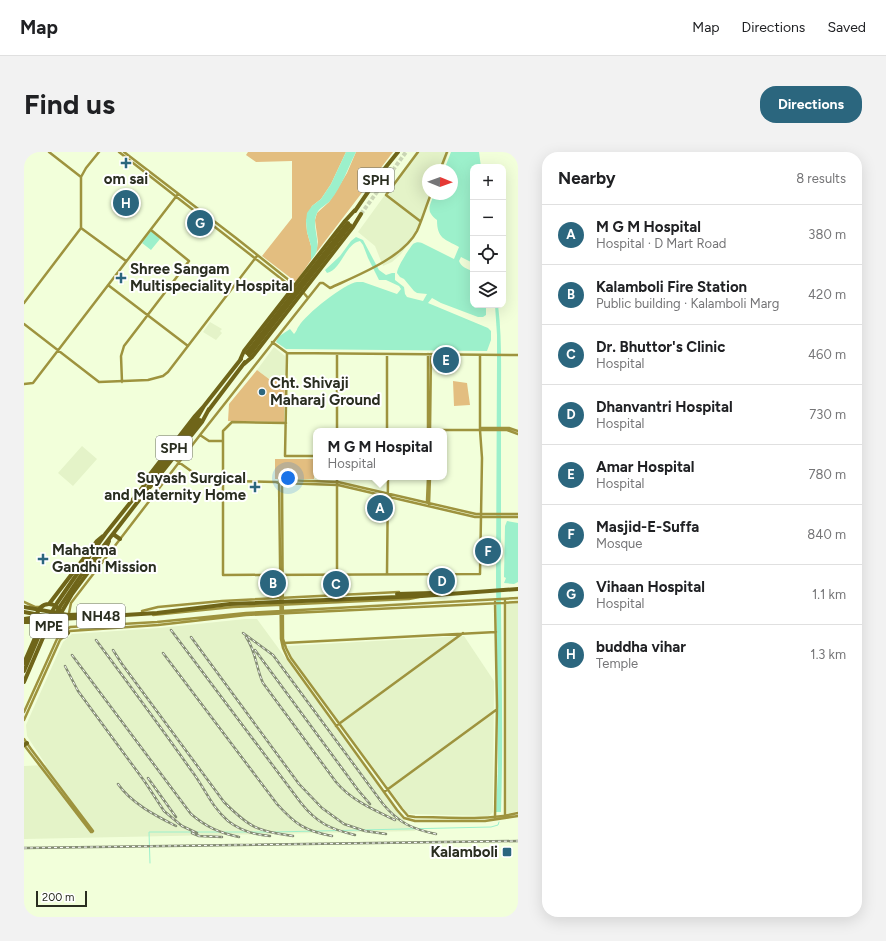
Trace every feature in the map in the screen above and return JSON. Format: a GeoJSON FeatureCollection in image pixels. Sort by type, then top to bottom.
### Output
{"type":"FeatureCollection","features":[{"type":"Feature","properties":{"kind":"highway","name":"SPH"},"geometry":{"type":"LineString","coordinates":[[349,224],[355,210],[398,152]]}},
{"type":"Feature","properties":{"kind":"highway"},"geometry":{"type":"LineString","coordinates":[[240,360],[244,351],[355,210]]}},
{"type":"Feature","properties":{"kind":"highway","name":"SPH"},"geometry":{"type":"LineString","coordinates":[[198,419],[204,406],[240,360],[248,354],[349,224],[361,214],[303,294]]}},
{"type":"Feature","properties":{"kind":"highway"},"geometry":{"type":"LineString","coordinates":[[244,364],[252,357],[303,294]]}},
{"type":"Feature","properties":{"kind":"highway","name":"SPH"},"geometry":{"type":"LineString","coordinates":[[61,613],[64,606],[106,548],[112,535],[143,495],[152,479],[198,419],[209,409],[244,364],[248,354]]}},
{"type":"Feature","properties":{"kind":"highway"},"geometry":{"type":"LineString","coordinates":[[139,491],[166,452],[194,416],[204,406]]}},
{"type":"Feature","properties":{"kind":"highway"},"geometry":{"type":"LineString","coordinates":[[143,495],[202,422],[209,409]]}},
{"type":"Feature","properties":{"kind":"highway","name":"SPH"},"geometry":{"type":"LineString","coordinates":[[49,604],[96,541],[106,533],[139,491],[152,479]]}},
{"type":"Feature","properties":{"kind":"highway","name":"MPE"},"geometry":{"type":"LineString","coordinates":[[24,682],[46,633],[61,605],[106,533]]}},
{"type":"Feature","properties":{"kind":"highway"},"geometry":{"type":"LineString","coordinates":[[112,535],[120,539]]}},
{"type":"Feature","properties":{"kind":"highway","name":"MPE"},"geometry":{"type":"LineString","coordinates":[[24,671],[41,631],[54,608],[81,572],[112,535]]}},
{"type":"Feature","properties":{"kind":"highway","name":"NH48"},"geometry":{"type":"LineString","coordinates":[[60,621],[230,604],[423,595],[518,588]]}},
{"type":"Feature","properties":{"kind":"highway"},"geometry":{"type":"LineString","coordinates":[[24,612],[39,620],[46,627],[51,628],[60,621],[61,613],[56,606],[49,604],[40,608]]}},
{"type":"Feature","properties":{"kind":"highway"},"geometry":{"type":"LineString","coordinates":[[64,606],[70,614]]}},
{"type":"Feature","properties":{"kind":"highway"},"geometry":{"type":"LineString","coordinates":[[24,607],[40,608],[61,613]]}},
{"type":"Feature","properties":{"kind":"highway"},"geometry":{"type":"LineString","coordinates":[[24,663],[39,620],[40,608]]}},
{"type":"Feature","properties":{"kind":"highway","name":"NH48"},"geometry":{"type":"LineString","coordinates":[[61,613],[142,613]]}},
{"type":"Feature","properties":{"kind":"highway"},"geometry":{"type":"LineString","coordinates":[[24,618],[39,620]]}},
{"type":"Feature","properties":{"kind":"highway"},"geometry":{"type":"LineString","coordinates":[[24,622],[39,620],[60,621]]}},
{"type":"Feature","properties":{"kind":"highway"},"geometry":{"type":"LineString","coordinates":[[60,621],[67,632]]}},
{"type":"Feature","properties":{"kind":"street"},"geometry":{"type":"LineString","coordinates":[[49,152],[82,177]]}},
{"type":"Feature","properties":{"kind":"street"},"geometry":{"type":"LineString","coordinates":[[24,303],[81,228],[82,177],[86,168],[99,152]]}},
{"type":"Feature","properties":{"kind":"street"},"geometry":{"type":"LineString","coordinates":[[119,152],[236,238],[256,257],[308,298]]}},
{"type":"Feature","properties":{"kind":"street"},"geometry":{"type":"LineString","coordinates":[[124,152],[144,170]]}},
{"type":"Feature","properties":{"kind":"street"},"geometry":{"type":"LineString","coordinates":[[418,152],[386,195],[420,221]]}},
{"type":"Feature","properties":{"kind":"street"},"geometry":{"type":"LineString","coordinates":[[442,164],[447,152]]}},
{"type":"Feature","properties":{"kind":"street"},"geometry":{"type":"LineString","coordinates":[[24,384],[33,383],[177,196]]}},
{"type":"Feature","properties":{"kind":"street"},"geometry":{"type":"LineString","coordinates":[[70,614],[71,603],[180,463],[200,434],[308,298],[321,283],[330,288],[379,265],[402,249],[416,232],[429,200]]}},
{"type":"Feature","properties":{"kind":"street"},"geometry":{"type":"LineString","coordinates":[[81,228],[126,261]]}},
{"type":"Feature","properties":{"kind":"street"},"geometry":{"type":"LineString","coordinates":[[122,382],[121,359],[123,349],[189,260],[151,230]]}},
{"type":"Feature","properties":{"kind":"street"},"geometry":{"type":"LineString","coordinates":[[24,324],[99,382],[148,380],[163,376],[168,372],[256,257]]}},
{"type":"Feature","properties":{"kind":"street"},"geometry":{"type":"LineString","coordinates":[[108,284],[188,346]]}},
{"type":"Feature","properties":{"kind":"street"},"geometry":{"type":"LineString","coordinates":[[272,342],[287,354],[518,355]]}},
{"type":"Feature","properties":{"kind":"street"},"geometry":{"type":"LineString","coordinates":[[287,354],[286,456],[313,456]]}},
{"type":"Feature","properties":{"kind":"street"},"geometry":{"type":"LineString","coordinates":[[337,354],[337,428]]}},
{"type":"Feature","properties":{"kind":"street"},"geometry":{"type":"LineString","coordinates":[[387,354],[387,428]]}},
{"type":"Feature","properties":{"kind":"street"},"geometry":{"type":"LineString","coordinates":[[429,428],[430,354]]}},
{"type":"Feature","properties":{"kind":"street"},"geometry":{"type":"LineString","coordinates":[[286,422],[232,422],[224,431],[222,441],[223,575],[480,574],[482,458],[480,429],[480,355]]}},
{"type":"Feature","properties":{"kind":"street"},"geometry":{"type":"LineString","coordinates":[[447,430],[512,428],[518,433]]}},
{"type":"Feature","properties":{"kind":"street"},"geometry":{"type":"LineString","coordinates":[[200,434],[209,441],[222,441]]}},
{"type":"Feature","properties":{"kind":"street"},"geometry":{"type":"LineString","coordinates":[[166,452],[198,476],[223,481],[336,483],[480,516],[518,516]]}},
{"type":"Feature","properties":{"kind":"street"},"geometry":{"type":"LineString","coordinates":[[387,574],[388,480]]}},
{"type":"Feature","properties":{"kind":"street"},"geometry":{"type":"LineString","coordinates":[[428,504],[429,480]]}},
{"type":"Feature","properties":{"kind":"street"},"geometry":{"type":"LineString","coordinates":[[280,482],[281,612],[283,643],[288,659],[336,726],[386,791],[405,813],[411,817],[496,818],[518,816]]}},
{"type":"Feature","properties":{"kind":"street"},"geometry":{"type":"LineString","coordinates":[[336,483],[337,574]]}},
{"type":"Feature","properties":{"kind":"street"},"geometry":{"type":"LineString","coordinates":[[24,720],[60,640],[70,627],[157,622],[246,613],[495,602],[518,598]]}},
{"type":"Feature","properties":{"kind":"street"},"geometry":{"type":"LineString","coordinates":[[505,601],[518,602]]}},
{"type":"Feature","properties":{"kind":"street"},"geometry":{"type":"LineString","coordinates":[[504,817],[505,601]]}},
{"type":"Feature","properties":{"kind":"street"},"geometry":{"type":"LineString","coordinates":[[24,602],[40,608]]}},
{"type":"Feature","properties":{"kind":"street"},"geometry":{"type":"LineString","coordinates":[[495,602],[497,710],[496,818]]}},
{"type":"Feature","properties":{"kind":"street"},"geometry":{"type":"LineString","coordinates":[[24,712],[57,639],[67,632]]}},
{"type":"Feature","properties":{"kind":"street"},"geometry":{"type":"LineString","coordinates":[[283,643],[496,632]]}},
{"type":"Feature","properties":{"kind":"street"},"geometry":{"type":"LineString","coordinates":[[336,726],[463,633]]}},
{"type":"Feature","properties":{"kind":"street"},"geometry":{"type":"LineString","coordinates":[[283,643],[291,658],[340,723],[386,791]]}},
{"type":"Feature","properties":{"kind":"street"},"geometry":{"type":"LineString","coordinates":[[386,791],[497,710]]}},
{"type":"Feature","properties":{"kind":"street"},"geometry":{"type":"LineString","coordinates":[[24,739],[25,744],[91,833],[93,831],[25,744]]}},
{"type":"Feature","properties":{"kind":"street"},"geometry":{"type":"LineString","coordinates":[[504,817],[518,812]]}},
{"type":"Feature","properties":{"kind":"shaded area"},"geometry":{"type":"Polygon","coordinates":[[[248,152],[346,152],[331,184],[321,199],[312,206],[306,221],[311,246],[311,260],[296,282],[262,256],[292,218],[292,161],[256,162],[246,155],[248,152]]]}},
{"type":"Feature","properties":{"kind":"shaded area"},"geometry":{"type":"Polygon","coordinates":[[[346,152],[356,152],[334,195],[330,201],[317,213],[315,223],[317,248],[316,253],[311,260],[311,246],[306,221],[307,213],[312,206],[321,199],[331,184],[346,152]]]}},
{"type":"Feature","properties":{"kind":"shaded area"},"geometry":{"type":"Polygon","coordinates":[[[356,152],[393,152],[316,253],[318,242],[315,220],[317,213],[329,202],[335,193],[347,173],[356,152]]]}},
{"type":"Feature","properties":{"kind":"shaded area"},"geometry":{"type":"Polygon","coordinates":[[[416,152],[449,152],[444,164],[422,164],[422,200],[430,200],[417,232],[401,254],[392,262],[383,266],[375,246],[358,232],[416,152]]]}},
{"type":"Feature","properties":{"kind":"shaded area"},"geometry":{"type":"Polygon","coordinates":[[[451,152],[479,152],[481,164],[470,164],[470,262],[461,257],[459,261],[466,269],[470,270],[470,308],[486,308],[486,315],[483,317],[478,317],[432,298],[428,303],[488,328],[491,331],[491,340],[487,351],[286,349],[276,342],[278,337],[290,329],[294,334],[309,315],[335,293],[351,284],[363,282],[397,294],[401,289],[399,286],[386,280],[379,280],[360,241],[351,246],[336,267],[327,273],[325,270],[340,256],[351,241],[356,237],[363,240],[379,270],[386,275],[395,273],[395,280],[404,287],[407,297],[423,301],[427,294],[417,293],[414,291],[397,273],[406,254],[413,244],[419,242],[454,259],[459,247],[440,235],[437,220],[433,217],[430,211],[432,200],[458,200],[458,164],[446,164],[451,152]]]}},
{"type":"Feature","properties":{"kind":"shaded area"},"geometry":{"type":"Polygon","coordinates":[[[151,231],[160,239],[151,250],[142,243],[151,231]]]}},
{"type":"Feature","properties":{"kind":"shaded area"},"geometry":{"type":"Polygon","coordinates":[[[495,308],[498,308],[501,352],[501,812],[496,812],[498,768],[496,578],[497,335],[495,308]]]}},
{"type":"Feature","properties":{"kind":"shaded area"},"geometry":{"type":"Polygon","coordinates":[[[210,322],[222,329],[220,331],[222,333],[216,340],[203,332],[210,322]]]}},
{"type":"Feature","properties":{"kind":"shaded area"},"geometry":{"type":"Polygon","coordinates":[[[274,347],[285,356],[285,379],[269,379],[257,370],[274,347]]]}},
{"type":"Feature","properties":{"kind":"shaded area","name":"Cht. Shivaji Maharaj Ground"},"geometry":{"type":"Polygon","coordinates":[[[257,370],[269,379],[285,379],[284,422],[228,421],[229,404],[257,370]]]}},
{"type":"Feature","properties":{"kind":"shaded area"},"geometry":{"type":"Polygon","coordinates":[[[453,381],[467,383],[470,405],[454,406],[453,381]]]}},
{"type":"Feature","properties":{"kind":"shaded area"},"geometry":{"type":"Polygon","coordinates":[[[82,446],[97,459],[73,486],[58,473],[82,446]]]}},
{"type":"Feature","properties":{"kind":"shaded area"},"geometry":{"type":"Polygon","coordinates":[[[275,459],[313,459],[313,479],[275,479],[275,459]]]}},
{"type":"Feature","properties":{"kind":"shaded area"},"geometry":{"type":"Polygon","coordinates":[[[507,521],[518,523],[518,582],[514,584],[504,583],[506,578],[504,577],[505,526],[507,521]]]}},
{"type":"Feature","properties":{"kind":"shaded area"},"geometry":{"type":"Polygon","coordinates":[[[518,603],[518,811],[507,814],[507,604],[518,603]]]}},
{"type":"Feature","properties":{"kind":"shaded area"},"geometry":{"type":"Polygon","coordinates":[[[257,619],[408,825],[416,831],[24,839],[24,766],[46,765],[27,736],[26,725],[63,642],[72,634],[159,628],[257,619]]]}},
{"type":"Feature","properties":{"kind":"shaded area"},"geometry":{"type":"Polygon","coordinates":[[[464,636],[494,681],[493,812],[489,816],[409,814],[290,655],[287,646],[464,636]]]}},
{"type":"Feature","properties":{"kind":"waterway"},"geometry":{"type":"LineString","coordinates":[[150,863],[149,832],[274,832],[491,827],[498,825],[499,822]]}},
{"type":"Feature","properties":{"kind":"tunnel"},"geometry":{"type":"LineString","coordinates":[[361,214],[406,152]]}},
{"type":"Feature","properties":{"kind":"railway"},"geometry":{"type":"LineString","coordinates":[[171,630],[307,810],[331,828],[355,835]]}},
{"type":"Feature","properties":{"kind":"railway"},"geometry":{"type":"LineString","coordinates":[[243,633],[273,655],[389,811],[400,821],[406,824],[420,830],[436,834]]}},
{"type":"Feature","properties":{"kind":"railway"},"geometry":{"type":"LineString","coordinates":[[191,637],[299,784],[322,808],[344,824],[365,831],[386,834]]}},
{"type":"Feature","properties":{"kind":"railway"},"geometry":{"type":"LineString","coordinates":[[246,637],[252,648],[263,683],[336,782],[356,799],[395,820]]}},
{"type":"Feature","properties":{"kind":"railway"},"geometry":{"type":"LineString","coordinates":[[96,640],[168,737],[212,803],[222,815],[228,821],[243,830],[259,835],[270,836]]}},
{"type":"Feature","properties":{"kind":"railway"},"geometry":{"type":"LineString","coordinates":[[113,650],[224,802],[241,818],[255,827],[262,830],[293,836]]}},
{"type":"Feature","properties":{"kind":"railway"},"geometry":{"type":"LineString","coordinates":[[255,650],[358,790],[370,804]]}},
{"type":"Feature","properties":{"kind":"railway"},"geometry":{"type":"LineString","coordinates":[[163,653],[277,804],[289,817],[307,829],[332,836]]}},
{"type":"Feature","properties":{"kind":"railway"},"geometry":{"type":"LineString","coordinates":[[72,655],[191,814],[202,823],[214,829],[239,837]]}},
{"type":"Feature","properties":{"kind":"railway"},"geometry":{"type":"LineString","coordinates":[[65,666],[78,691],[145,782],[164,811],[182,826],[197,833]]}},
{"type":"Feature","properties":{"kind":"railway"},"geometry":{"type":"LineString","coordinates":[[148,778],[176,817]]}},
{"type":"Feature","properties":{"kind":"railway"},"geometry":{"type":"LineString","coordinates":[[118,784],[123,791],[137,803],[176,826]]}},
{"type":"Feature","properties":{"kind":"railway"},"geometry":{"type":"LineString","coordinates":[[192,833],[199,836],[222,837]]}},
{"type":"Feature","properties":{"kind":"railway"},"geometry":{"type":"LineString","coordinates":[[24,848],[518,841]]}},
{"type":"Feature","properties":{"kind":"place","name":"om sai"},"geometry":{"type":"Point","coordinates":[126,163]}},
{"type":"Feature","properties":{"kind":"place","name":"buddha vihar"},"geometry":{"type":"Point","coordinates":[126,203]}},
{"type":"Feature","properties":{"kind":"place","name":"Vihaan Hospital"},"geometry":{"type":"Point","coordinates":[200,223]}},
{"type":"Feature","properties":{"kind":"place","name":"Shree Sangam Multispeciality Hospital"},"geometry":{"type":"Point","coordinates":[121,278]}},
{"type":"Feature","properties":{"kind":"place","name":"Amar Hospital"},"geometry":{"type":"Point","coordinates":[446,360]}},
{"type":"Feature","properties":{"kind":"place","name":"Cht. Shivaji Maharaj Ground"},"geometry":{"type":"Point","coordinates":[262,392]}},
{"type":"Feature","properties":{"kind":"place","name":"Suyash Surgical and Maternity Home"},"geometry":{"type":"Point","coordinates":[255,487]}},
{"type":"Feature","properties":{"kind":"place","name":"M G M Hospital"},"geometry":{"type":"Point","coordinates":[380,508]}},
{"type":"Feature","properties":{"kind":"place","name":"Masjid-E-Suffa"},"geometry":{"type":"Point","coordinates":[488,551]}},
{"type":"Feature","properties":{"kind":"place","name":"Mahatma Gandhi Mission"},"geometry":{"type":"Point","coordinates":[43,559]}},
{"type":"Feature","properties":{"kind":"place","name":"Dhanvantri Hospital"},"geometry":{"type":"Point","coordinates":[442,581]}},
{"type":"Feature","properties":{"kind":"place","name":"Kalamboli Fire Station"},"geometry":{"type":"Point","coordinates":[273,583]}},
{"type":"Feature","properties":{"kind":"place","name":"Dr. Bhuttor's Clinic"},"geometry":{"type":"Point","coordinates":[336,584]}},
{"type":"Feature","properties":{"kind":"place","name":"Kalamboli"},"geometry":{"type":"Point","coordinates":[507,852]}}]}
